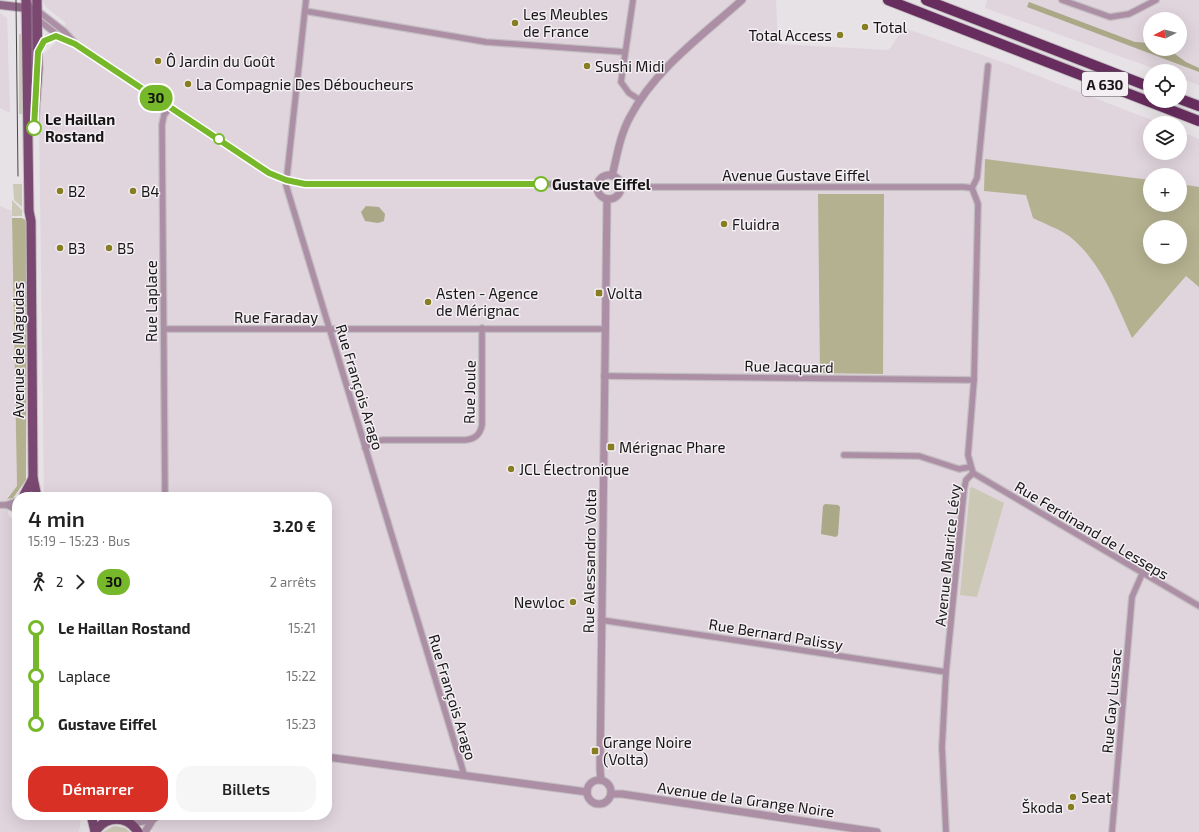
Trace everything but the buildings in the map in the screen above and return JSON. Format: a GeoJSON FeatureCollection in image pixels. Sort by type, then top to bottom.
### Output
{"type":"FeatureCollection","features":[{"type":"Feature","properties":{"kind":"highway","name":"A 630"},"geometry":{"type":"LineString","coordinates":[[888,0],[1199,121]]}},
{"type":"Feature","properties":{"kind":"highway","name":"A 630"},"geometry":{"type":"LineString","coordinates":[[926,0],[1143,84]]}},
{"type":"Feature","properties":{"kind":"highway"},"geometry":{"type":"LineString","coordinates":[[1187,102],[1199,106]]}},
{"type":"Feature","properties":{"kind":"main road"},"geometry":{"type":"LineString","coordinates":[[0,5],[31,7],[32,71],[36,89]]}},
{"type":"Feature","properties":{"kind":"main road","name":"Avenue de Magudas"},"geometry":{"type":"LineString","coordinates":[[31,7],[38,52],[34,116],[34,211],[31,221]]}},
{"type":"Feature","properties":{"kind":"main road","name":"Avenue de Magudas"},"geometry":{"type":"LineString","coordinates":[[31,7],[29,211],[31,221],[33,478],[36,492]]}},
{"type":"Feature","properties":{"kind":"main road","name":"Avenue de Magudas"},"geometry":{"type":"LineString","coordinates":[[26,492],[33,478]]}},
{"type":"Feature","properties":{"kind":"main road"},"geometry":{"type":"LineString","coordinates":[[92,820],[95,832]]}},
{"type":"Feature","properties":{"kind":"main road"},"geometry":{"type":"LineString","coordinates":[[95,832],[104,822],[108,820]]}},
{"type":"Feature","properties":{"kind":"main road"},"geometry":{"type":"LineString","coordinates":[[124,820],[134,825],[138,832]]}},
{"type":"Feature","properties":{"kind":"street","name":"Rue François Arago"},"geometry":{"type":"LineString","coordinates":[[306,0],[286,180],[287,189],[464,774]]}},
{"type":"Feature","properties":{"kind":"street"},"geometry":{"type":"LineString","coordinates":[[633,0],[621,82],[628,93],[640,100]]}},
{"type":"Feature","properties":{"kind":"street"},"geometry":{"type":"LineString","coordinates":[[612,176],[622,135],[629,118],[640,100],[667,68],[742,0]]}},
{"type":"Feature","properties":{"kind":"street"},"geometry":{"type":"LineString","coordinates":[[1062,0],[1110,17],[1129,14],[1156,0]]}},
{"type":"Feature","properties":{"kind":"street"},"geometry":{"type":"LineString","coordinates":[[31,7],[60,37],[75,44],[269,173],[286,180],[305,184],[556,184],[597,186]]}},
{"type":"Feature","properties":{"kind":"street"},"geometry":{"type":"LineString","coordinates":[[31,7],[65,32],[75,44]]}},
{"type":"Feature","properties":{"kind":"street"},"geometry":{"type":"LineString","coordinates":[[305,11],[486,42],[625,52]]}},
{"type":"Feature","properties":{"kind":"street"},"geometry":{"type":"LineString","coordinates":[[38,52],[41,45],[48,38],[60,37]]}},
{"type":"Feature","properties":{"kind":"street"},"geometry":{"type":"LineString","coordinates":[[972,188],[977,178],[988,66]]}},
{"type":"Feature","properties":{"kind":"street","name":"Rue Laplace"},"geometry":{"type":"LineString","coordinates":[[165,492],[162,125],[164,115],[170,107]]}},
{"type":"Feature","properties":{"kind":"street"},"geometry":{"type":"LineString","coordinates":[[612,176],[618,180],[621,187],[617,196],[607,199],[601,196],[597,186],[601,179],[612,176]]}},
{"type":"Feature","properties":{"kind":"street","name":"Avenue Gustave Eiffel"},"geometry":{"type":"LineString","coordinates":[[621,187],[972,188]]}},
{"type":"Feature","properties":{"kind":"street","name":"Avenue Maurice Lévy"},"geometry":{"type":"LineString","coordinates":[[946,832],[942,747],[946,672],[964,490],[966,480],[973,473],[970,467],[968,455],[974,380],[978,204],[972,188]]}},
{"type":"Feature","properties":{"kind":"street","name":"Rue Alessandro Volta"},"geometry":{"type":"LineString","coordinates":[[602,780],[600,769],[601,620],[607,199]]}},
{"type":"Feature","properties":{"kind":"street","name":"Rue Joule"},"geometry":{"type":"LineString","coordinates":[[365,448],[372,442],[383,440],[465,440],[472,439],[479,434],[482,425],[482,328]]}},
{"type":"Feature","properties":{"kind":"street","name":"Rue Faraday"},"geometry":{"type":"LineString","coordinates":[[164,329],[605,329]]}},
{"type":"Feature","properties":{"kind":"street","name":"Rue Jacquard"},"geometry":{"type":"LineString","coordinates":[[604,376],[974,380]]}},
{"type":"Feature","properties":{"kind":"street"},"geometry":{"type":"LineString","coordinates":[[844,455],[919,456],[959,469],[970,467]]}},
{"type":"Feature","properties":{"kind":"street","name":"Rue Ferdinand de Lesseps"},"geometry":{"type":"LineString","coordinates":[[973,473],[1142,574],[1199,606]]}},
{"type":"Feature","properties":{"kind":"street","name":"Rue Gay Lussac"},"geometry":{"type":"LineString","coordinates":[[1112,832],[1132,596],[1142,574]]}},
{"type":"Feature","properties":{"kind":"street","name":"Rue Bernard Palissy"},"geometry":{"type":"LineString","coordinates":[[601,620],[946,672]]}},
{"type":"Feature","properties":{"kind":"street"},"geometry":{"type":"LineString","coordinates":[[332,758],[464,774],[587,792]]}},
{"type":"Feature","properties":{"kind":"street"},"geometry":{"type":"LineString","coordinates":[[602,780],[608,783],[611,794],[607,801],[600,804],[593,802],[587,792],[591,783],[602,780]]}},
{"type":"Feature","properties":{"kind":"street","name":"Avenue de la Grange Noire"},"geometry":{"type":"LineString","coordinates":[[611,794],[622,794],[877,832]]}},
{"type":"Feature","properties":{"kind":"street"},"geometry":{"type":"LineString","coordinates":[[127,821],[142,822],[148,820]]}},
{"type":"Feature","properties":{"kind":"street"},"geometry":{"type":"LineString","coordinates":[[145,832],[154,820]]}},
{"type":"Feature","properties":{"kind":"shaded area"},"geometry":{"type":"Polygon","coordinates":[[[42,0],[776,0],[778,44],[889,50],[904,28],[1008,64],[1143,117],[1143,160],[1187,160],[1187,134],[1199,139],[1199,832],[153,832],[147,820],[332,820],[332,492],[44,492],[39,115],[44,54],[57,41],[66,23],[46,7],[42,0]]]}},
{"type":"Feature","properties":{"kind":"shaded area"},"geometry":{"type":"Polygon","coordinates":[[[987,0],[1199,0],[1199,85],[1187,81],[1187,64],[1143,65],[985,8],[987,0]]]}},
{"type":"Feature","properties":{"kind":"shaded area"},"geometry":{"type":"Polygon","coordinates":[[[1029,2],[1135,42],[1143,43],[1143,51],[1027,7],[1029,2]]]}},
{"type":"Feature","properties":{"kind":"shaded area"},"geometry":{"type":"Polygon","coordinates":[[[0,13],[7,18],[10,113],[0,108],[0,13]]]}},
{"type":"Feature","properties":{"kind":"shaded area"},"geometry":{"type":"Polygon","coordinates":[[[19,34],[23,34],[26,114],[19,114],[19,34]]]}},
{"type":"Feature","properties":{"kind":"shaded area"},"geometry":{"type":"Polygon","coordinates":[[[1157,56],[1178,56],[1199,68],[1199,72],[1187,67],[1187,64],[1178,64],[1157,56]]]}},
{"type":"Feature","properties":{"kind":"shaded area"},"geometry":{"type":"Polygon","coordinates":[[[985,159],[1143,179],[1143,212],[1187,212],[1187,185],[1199,187],[1199,287],[1186,276],[1132,338],[1099,270],[1080,246],[1069,236],[1033,218],[1026,195],[984,191],[985,159]]]}},
{"type":"Feature","properties":{"kind":"shaded area"},"geometry":{"type":"Polygon","coordinates":[[[13,184],[22,184],[22,207],[14,200],[13,184]]]}},
{"type":"Feature","properties":{"kind":"shaded area"},"geometry":{"type":"Polygon","coordinates":[[[818,194],[884,194],[883,374],[820,373],[818,194]]]}},
{"type":"Feature","properties":{"kind":"shaded area"},"geometry":{"type":"Polygon","coordinates":[[[12,200],[22,210],[22,216],[12,216],[12,200]]]}},
{"type":"Feature","properties":{"kind":"shaded area"},"geometry":{"type":"Polygon","coordinates":[[[0,206],[12,211],[17,486],[7,497],[8,515],[12,519],[12,820],[81,820],[79,832],[0,832],[0,206]]]}},
{"type":"Feature","properties":{"kind":"shaded area"},"geometry":{"type":"Polygon","coordinates":[[[366,206],[379,207],[385,214],[384,221],[378,223],[365,221],[361,212],[366,206]]]}},
{"type":"Feature","properties":{"kind":"shaded area"},"geometry":{"type":"Polygon","coordinates":[[[12,218],[22,218],[27,221],[26,480],[17,492],[12,492],[17,486],[12,218]]]}},
{"type":"Feature","properties":{"kind":"shaded area"},"geometry":{"type":"Polygon","coordinates":[[[972,487],[1004,503],[977,597],[960,595],[970,488],[972,487]]]}},
{"type":"Feature","properties":{"kind":"shaded area"},"geometry":{"type":"Polygon","coordinates":[[[12,492],[12,498],[7,499],[12,492]]]}},
{"type":"Feature","properties":{"kind":"shaded area"},"geometry":{"type":"Polygon","coordinates":[[[825,504],[838,505],[840,507],[838,535],[836,537],[821,534],[823,506],[825,504]]]}},
{"type":"Feature","properties":{"kind":"shaded area"},"geometry":{"type":"Polygon","coordinates":[[[114,826],[125,828],[130,832],[103,832],[114,826]]]}},
{"type":"Feature","properties":{"kind":"tram line"},"geometry":{"type":"LineString","coordinates":[[16,0],[18,176]]}},
{"type":"Feature","properties":{"kind":"bus line","name":"30"},"geometry":{"type":"LineString","coordinates":[[34,128],[38,77],[38,52],[44,41],[52,36],[56,36],[75,44],[276,177],[305,184],[541,184]]}},
{"type":"Feature","properties":{"kind":"place","name":"Les Meubles de France"},"geometry":{"type":"Point","coordinates":[515,23]}},
{"type":"Feature","properties":{"kind":"place","name":"Total"},"geometry":{"type":"Point","coordinates":[865,27]}},
{"type":"Feature","properties":{"kind":"place","name":"Total Access"},"geometry":{"type":"Point","coordinates":[840,35]}},
{"type":"Feature","properties":{"kind":"place","name":"Ô Jardin du Goût"},"geometry":{"type":"Point","coordinates":[158,61]}},
{"type":"Feature","properties":{"kind":"place","name":"Sushi Midi"},"geometry":{"type":"Point","coordinates":[587,66]}},
{"type":"Feature","properties":{"kind":"place","name":"La Compagnie Des Déboucheurs"},"geometry":{"type":"Point","coordinates":[188,84]}},
{"type":"Feature","properties":{"kind":"place","name":"Le Haillan Rostand"},"geometry":{"type":"Point","coordinates":[34,128]}},
{"type":"Feature","properties":{"kind":"place","name":"Gustave Eiffel"},"geometry":{"type":"Point","coordinates":[541,184]}},
{"type":"Feature","properties":{"kind":"place","name":"B2"},"geometry":{"type":"Point","coordinates":[60,191]}},
{"type":"Feature","properties":{"kind":"place","name":"B4"},"geometry":{"type":"Point","coordinates":[133,191]}},
{"type":"Feature","properties":{"kind":"place","name":"Fluidra"},"geometry":{"type":"Point","coordinates":[724,224]}},
{"type":"Feature","properties":{"kind":"place","name":"B3"},"geometry":{"type":"Point","coordinates":[60,248]}},
{"type":"Feature","properties":{"kind":"place","name":"B5"},"geometry":{"type":"Point","coordinates":[109,248]}},
{"type":"Feature","properties":{"kind":"place","name":"Volta"},"geometry":{"type":"Point","coordinates":[599,293]}},
{"type":"Feature","properties":{"kind":"place","name":"Asten - Agence de Mérignac"},"geometry":{"type":"Point","coordinates":[428,302]}},
{"type":"Feature","properties":{"kind":"place","name":"Mérignac Phare"},"geometry":{"type":"Point","coordinates":[611,447]}},
{"type":"Feature","properties":{"kind":"place","name":"JCL Électronique"},"geometry":{"type":"Point","coordinates":[511,469]}},
{"type":"Feature","properties":{"kind":"place","name":"Newloc"},"geometry":{"type":"Point","coordinates":[573,602]}},
{"type":"Feature","properties":{"kind":"place","name":"Grange Noire (Volta)"},"geometry":{"type":"Point","coordinates":[595,751]}},
{"type":"Feature","properties":{"kind":"place","name":"Seat"},"geometry":{"type":"Point","coordinates":[1073,797]}},
{"type":"Feature","properties":{"kind":"place","name":"Škoda"},"geometry":{"type":"Point","coordinates":[1071,807]}}]}
